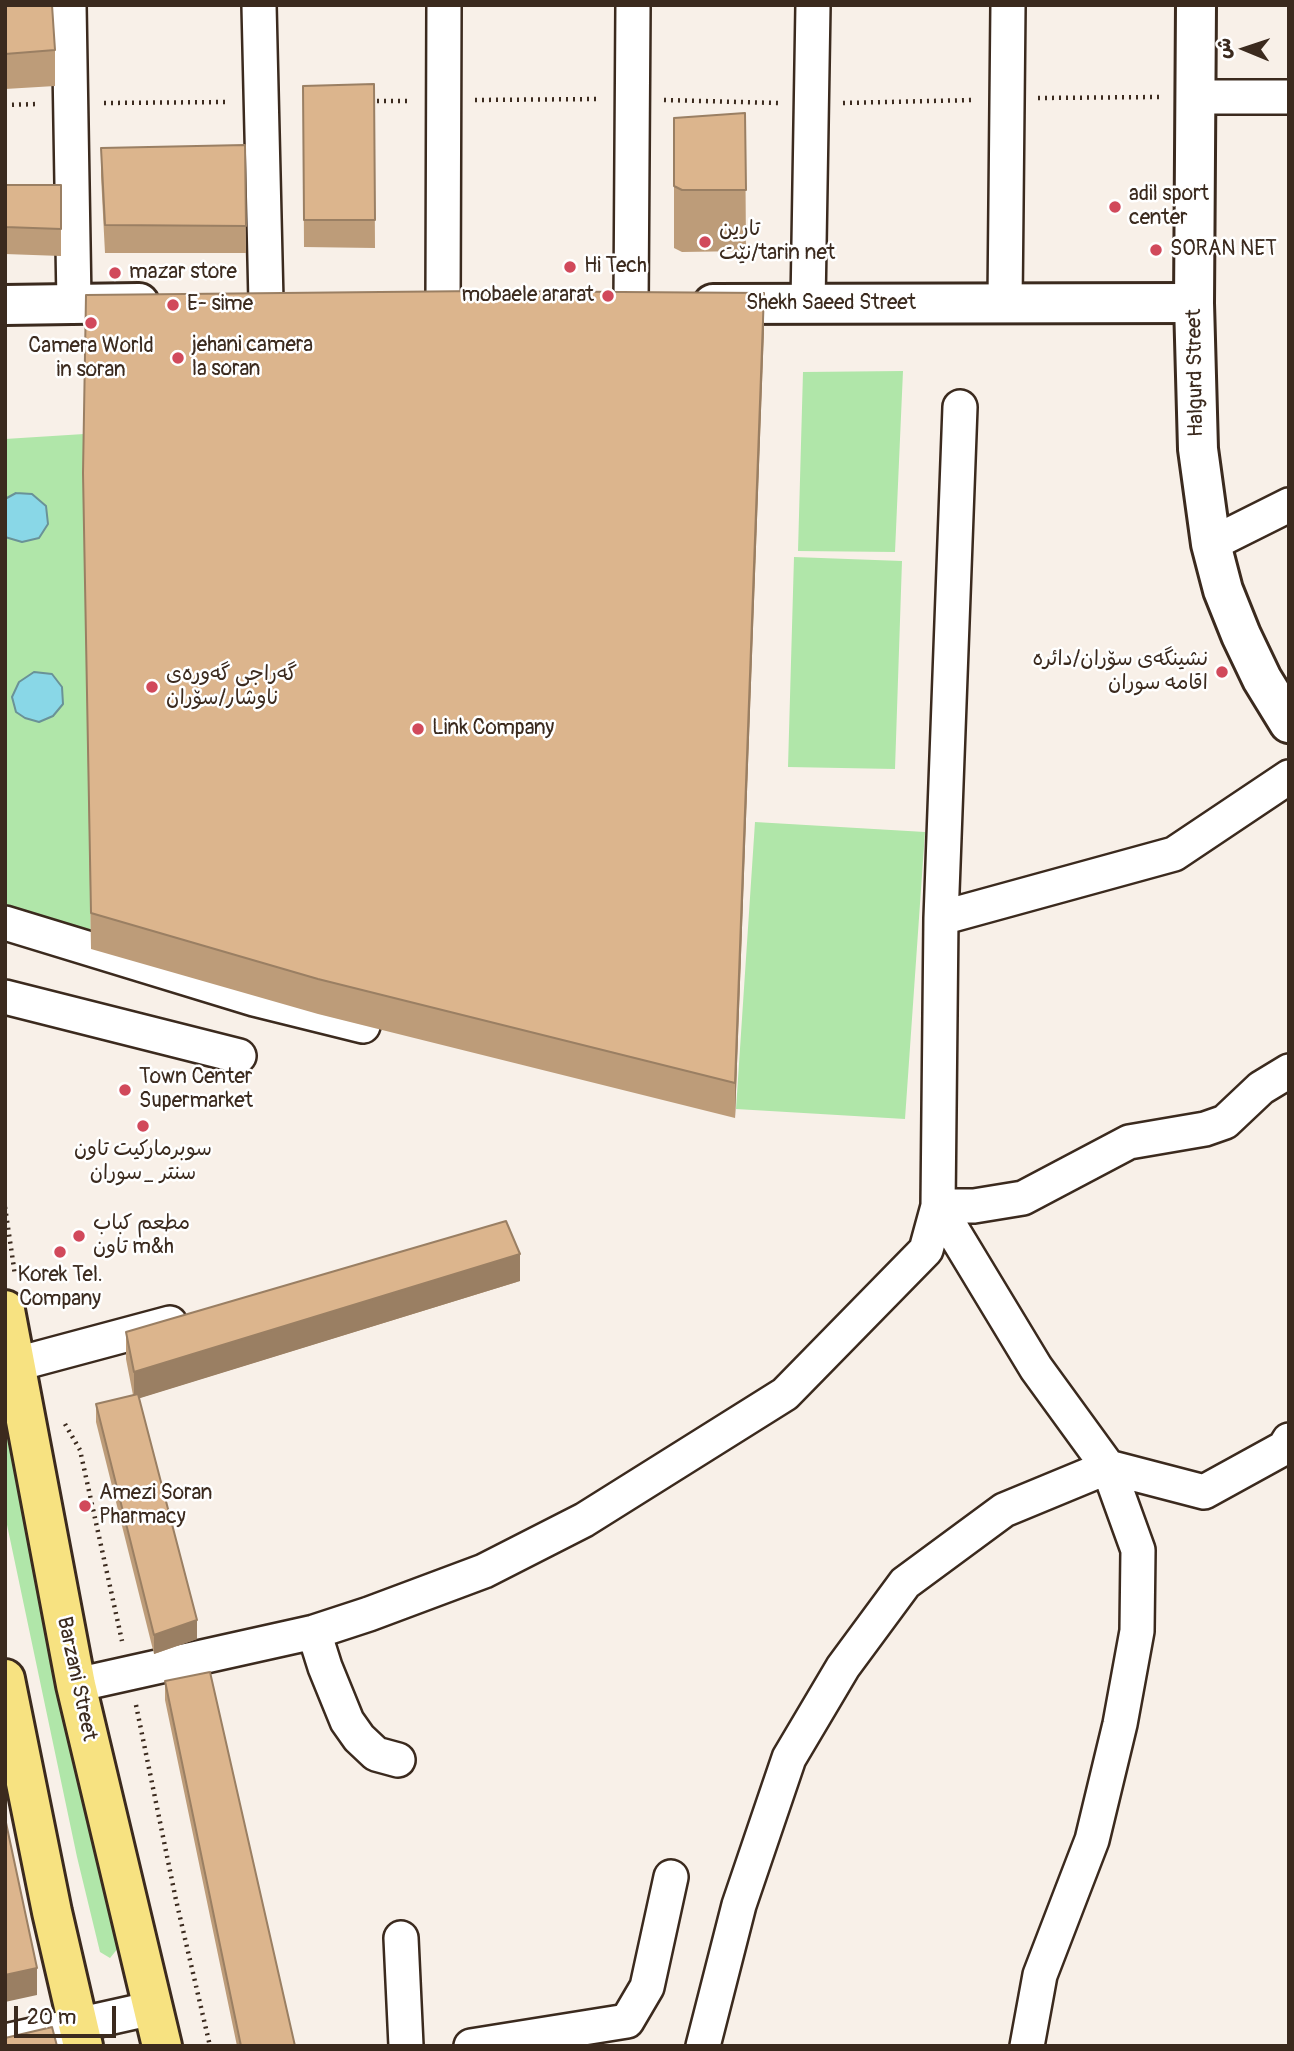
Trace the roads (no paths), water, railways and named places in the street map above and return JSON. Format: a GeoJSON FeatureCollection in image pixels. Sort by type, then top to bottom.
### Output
{"type":"FeatureCollection","features":[{"type":"Feature","properties":{"kind":"highway","name":"Barzani Street"},"geometry":{"type":"LineString","coordinates":[[11,1297],[17,1364],[76,1685],[162,2046]]}},
{"type":"Feature","properties":{"kind":"highway"},"geometry":{"type":"LineString","coordinates":[[5,1679],[80,2035]]}},
{"type":"Feature","properties":{"kind":"street"},"geometry":{"type":"LineString","coordinates":[[69,5],[74,303]]}},
{"type":"Feature","properties":{"kind":"street"},"geometry":{"type":"LineString","coordinates":[[225,302],[280,302],[260,5]]}},
{"type":"Feature","properties":{"kind":"street"},"geometry":{"type":"LineString","coordinates":[[443,304],[444,5]]}},
{"type":"Feature","properties":{"kind":"street"},"geometry":{"type":"LineString","coordinates":[[631,304],[633,5]]}},
{"type":"Feature","properties":{"kind":"street"},"geometry":{"type":"LineString","coordinates":[[808,304],[813,5]]}},
{"type":"Feature","properties":{"kind":"street"},"geometry":{"type":"LineString","coordinates":[[1005,303],[1008,5]]}},
{"type":"Feature","properties":{"kind":"street","name":"Halgurd Street"},"geometry":{"type":"LineString","coordinates":[[1196,5],[1194,303],[1198,449],[1211,544],[1223,590],[1262,679],[1289,723]]}},
{"type":"Feature","properties":{"kind":"street"},"geometry":{"type":"LineString","coordinates":[[1196,97],[1289,96]]}},
{"type":"Feature","properties":{"kind":"street"},"geometry":{"type":"LineString","coordinates":[[5,305],[170,303]]}},
{"type":"Feature","properties":{"kind":"street"},"geometry":{"type":"LineString","coordinates":[[402,303],[484,304]]}},
{"type":"Feature","properties":{"kind":"street","name":"Shekh Saeed Street"},"geometry":{"type":"LineString","coordinates":[[592,305],[1194,303]]}},
{"type":"Feature","properties":{"kind":"street"},"geometry":{"type":"LineString","coordinates":[[76,1685],[314,1632],[484,1571],[584,1520],[785,1394],[926,1250],[938,1206],[941,918],[960,407]]}},
{"type":"Feature","properties":{"kind":"street"},"geometry":{"type":"LineString","coordinates":[[1211,544],[1289,505]]}},
{"type":"Feature","properties":{"kind":"street"},"geometry":{"type":"LineString","coordinates":[[941,918],[1174,854],[1289,777]]}},
{"type":"Feature","properties":{"kind":"street"},"geometry":{"type":"LineString","coordinates":[[5,923],[254,999],[399,1034]]}},
{"type":"Feature","properties":{"kind":"street"},"geometry":{"type":"LineString","coordinates":[[5,997],[239,1056]]}},
{"type":"Feature","properties":{"kind":"street"},"geometry":{"type":"LineString","coordinates":[[938,1206],[974,1206],[1023,1198],[1129,1142],[1205,1129],[1225,1122],[1261,1088],[1289,1071]]}},
{"type":"Feature","properties":{"kind":"street"},"geometry":{"type":"LineString","coordinates":[[938,1206],[1036,1368],[1108,1467],[1138,1549],[1137,1631],[1120,1724],[1092,1840],[1040,1975],[1027,2046]]}},
{"type":"Feature","properties":{"kind":"street"},"geometry":{"type":"LineString","coordinates":[[17,1364],[204,1314]]}},
{"type":"Feature","properties":{"kind":"street"},"geometry":{"type":"LineString","coordinates":[[703,2046],[739,1905],[789,1758],[844,1667],[905,1583],[1004,1510],[1108,1467],[1204,1492],[1284,1448],[1289,1440]]}},
{"type":"Feature","properties":{"kind":"street"},"geometry":{"type":"LineString","coordinates":[[314,1632],[347,1721],[359,1738],[376,1754],[398,1760]]}},
{"type":"Feature","properties":{"kind":"street"},"geometry":{"type":"LineString","coordinates":[[471,2046],[627,2021],[647,1987],[671,1877]]}},
{"type":"Feature","properties":{"kind":"street"},"geometry":{"type":"LineString","coordinates":[[401,1938],[405,2046]]}},
{"type":"Feature","properties":{"kind":"street"},"geometry":{"type":"LineString","coordinates":[[5,2041],[80,2035],[153,2008]]}},
{"type":"Feature","properties":{"kind":"water"},"geometry":{"type":"Polygon","coordinates":[[[16,493],[32,494],[46,506],[48,524],[39,538],[22,542],[5,537],[5,499],[16,493]]]}},
{"type":"Feature","properties":{"kind":"water"},"geometry":{"type":"Polygon","coordinates":[[[34,672],[52,674],[62,687],[63,704],[53,716],[39,722],[16,712],[12,697],[19,682],[34,672]]]}},
{"type":"Feature","properties":{"kind":"place","name":"adil sport center"},"geometry":{"type":"Point","coordinates":[1115,207]}},
{"type":"Feature","properties":{"kind":"place","name":"تارین نێت/tarin net"},"geometry":{"type":"Point","coordinates":[705,242]}},
{"type":"Feature","properties":{"kind":"place","name":"SORAN NET"},"geometry":{"type":"Point","coordinates":[1156,250]}},
{"type":"Feature","properties":{"kind":"place","name":"Hi Tech"},"geometry":{"type":"Point","coordinates":[570,267]}},
{"type":"Feature","properties":{"kind":"place","name":"mazar store"},"geometry":{"type":"Point","coordinates":[115,273]}},
{"type":"Feature","properties":{"kind":"place","name":"mobaele ararat"},"geometry":{"type":"Point","coordinates":[608,296]}},
{"type":"Feature","properties":{"kind":"place","name":"E- sime"},"geometry":{"type":"Point","coordinates":[173,305]}},
{"type":"Feature","properties":{"kind":"place","name":"Camera World in soran"},"geometry":{"type":"Point","coordinates":[91,323]}},
{"type":"Feature","properties":{"kind":"place","name":"jehani camera la soran"},"geometry":{"type":"Point","coordinates":[178,358]}},
{"type":"Feature","properties":{"kind":"place","name":"نشینگەی سۆران/دائرە اقامە سوران"},"geometry":{"type":"Point","coordinates":[1222,672]}},
{"type":"Feature","properties":{"kind":"place","name":"گەراجی گەورەی ناوشار/سۆران"},"geometry":{"type":"Point","coordinates":[152,687]}},
{"type":"Feature","properties":{"kind":"place","name":"Link Company"},"geometry":{"type":"Point","coordinates":[418,729]}},
{"type":"Feature","properties":{"kind":"place","name":"Town Center Supermarket"},"geometry":{"type":"Point","coordinates":[125,1090]}},
{"type":"Feature","properties":{"kind":"place","name":"سوبرماركيت تاون سنتر _سوران"},"geometry":{"type":"Point","coordinates":[143,1126]}},
{"type":"Feature","properties":{"kind":"place","name":"مطعم كباب تاون m&h"},"geometry":{"type":"Point","coordinates":[79,1236]}},
{"type":"Feature","properties":{"kind":"place","name":"Korek Tel. Company"},"geometry":{"type":"Point","coordinates":[60,1252]}},
{"type":"Feature","properties":{"kind":"place","name":"Amezi Soran Pharmacy"},"geometry":{"type":"Point","coordinates":[85,1506]}}]}
